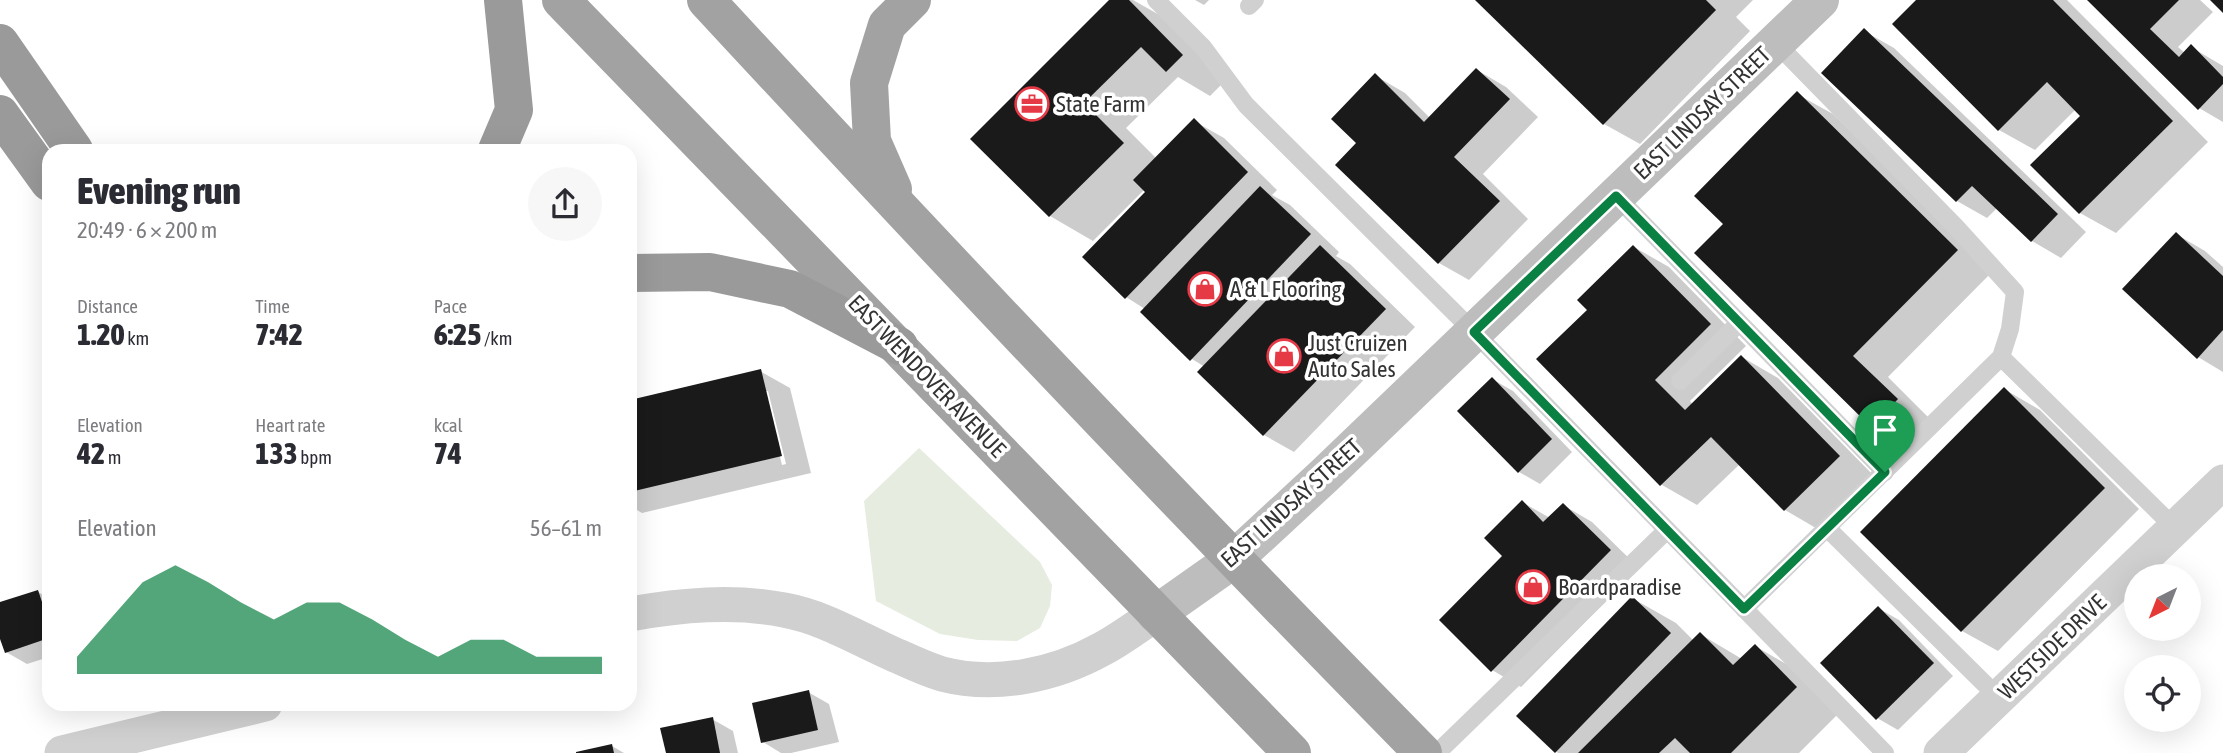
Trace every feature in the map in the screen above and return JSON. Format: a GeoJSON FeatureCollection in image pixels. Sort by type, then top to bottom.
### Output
{"type":"FeatureCollection","features":[{"type":"Feature","properties":{"kind":"highway"},"geometry":{"type":"LineString","coordinates":[[500,144],[514,110],[503,0]]}},
{"type":"Feature","properties":{"kind":"highway","name":"EAST WENDOVER AVENUE"},"geometry":{"type":"LineString","coordinates":[[561,0],[1292,753]]}},
{"type":"Feature","properties":{"kind":"highway"},"geometry":{"type":"LineString","coordinates":[[706,0],[903,213],[1423,753]]}},
{"type":"Feature","properties":{"kind":"highway"},"geometry":{"type":"LineString","coordinates":[[903,213],[872,141],[869,83],[887,25],[912,0]]}},
{"type":"Feature","properties":{"kind":"highway"},"geometry":{"type":"LineString","coordinates":[[0,43],[70,144]]}},
{"type":"Feature","properties":{"kind":"highway"},"geometry":{"type":"LineString","coordinates":[[0,114],[42,171]]}},
{"type":"Feature","properties":{"kind":"highway"},"geometry":{"type":"LineString","coordinates":[[637,273],[710,272],[790,289],[899,346]]}},
{"type":"Feature","properties":{"kind":"main road","name":"EAST LINDSAY STREET"},"geometry":{"type":"LineString","coordinates":[[1156,614],[1234,559],[1325,475],[1797,18]]}},
{"type":"Feature","properties":{"kind":"street","name":"WESTSIDE DRIVE"},"geometry":{"type":"LineString","coordinates":[[1941,753],[2223,482]]}},
{"type":"Feature","properties":{"kind":"street","name":"EAST LINDSAY STREET"},"geometry":{"type":"LineString","coordinates":[[637,613],[701,605],[741,605],[786,610],[834,625],[943,674],[979,679],[1017,678],[1059,668],[1102,649],[1156,614]]}},
{"type":"Feature","properties":{"kind":"street"},"geometry":{"type":"LineString","coordinates":[[62,753],[236,711]]}},
{"type":"Feature","properties":{"kind":"lane"},"geometry":{"type":"LineString","coordinates":[[1156,0],[1203,47],[1246,105],[1474,332],[1885,753]]}},
{"type":"Feature","properties":{"kind":"lane"},"geometry":{"type":"LineString","coordinates":[[1744,609],[2001,357],[2010,329],[2015,292],[1956,227],[1797,18]]}},
{"type":"Feature","properties":{"kind":"lane"},"geometry":{"type":"LineString","coordinates":[[1616,196],[1885,472]]}},
{"type":"Feature","properties":{"kind":"lane"},"geometry":{"type":"LineString","coordinates":[[1680,381],[1740,323]]}},
{"type":"Feature","properties":{"kind":"lane"},"geometry":{"type":"LineString","coordinates":[[2001,357],[2175,528]]}},
{"type":"Feature","properties":{"kind":"lane"},"geometry":{"type":"LineString","coordinates":[[1827,528],[1999,698]]}},
{"type":"Feature","properties":{"kind":"lane"},"geometry":{"type":"LineString","coordinates":[[1437,753],[1667,530]]}},
{"type":"Feature","properties":{"kind":"shaded area"},"geometry":{"type":"Polygon","coordinates":[[[919,448],[1040,562],[1052,585],[1050,606],[1040,628],[1017,641],[978,640],[940,634],[876,601],[864,501],[919,448]]]}},
{"type":"Feature","properties":{"kind":"building"},"geometry":{"type":"Polygon","coordinates":[[[1109,0],[1129,0],[1183,55],[1166,72],[1141,47],[1084,103],[1124,143],[1049,217],[970,139],[1109,0]]]}},
{"type":"Feature","properties":{"kind":"building"},"geometry":{"type":"Polygon","coordinates":[[[1475,0],[1706,0],[1716,10],[1603,125],[1475,0]]]}},
{"type":"Feature","properties":{"kind":"building"},"geometry":{"type":"Polygon","coordinates":[[[1916,0],[2053,0],[2173,121],[2079,214],[2030,165],[2080,116],[2047,82],[1998,131],[1892,24],[1916,0]]]}},
{"type":"Feature","properties":{"kind":"building"},"geometry":{"type":"Polygon","coordinates":[[[2087,0],[2179,0],[2150,29],[2179,57],[2191,44],[2223,77],[2223,84],[2198,110],[2087,0]]]}},
{"type":"Feature","properties":{"kind":"building"},"geometry":{"type":"Polygon","coordinates":[[[2210,0],[2223,0],[2223,13],[2210,0]]]}},
{"type":"Feature","properties":{"kind":"building"},"geometry":{"type":"Polygon","coordinates":[[[1864,28],[2058,214],[2031,242],[1972,186],[1956,202],[1821,73],[1864,28]]]}},
{"type":"Feature","properties":{"kind":"building"},"geometry":{"type":"Polygon","coordinates":[[[1476,68],[1510,99],[1454,157],[1500,201],[1438,264],[1335,165],[1356,143],[1331,119],[1375,73],[1424,122],[1476,68]]]}},
{"type":"Feature","properties":{"kind":"building"},"geometry":{"type":"Polygon","coordinates":[[[1797,91],[1958,250],[1853,356],[1898,399],[1871,427],[1694,253],[1723,224],[1694,196],[1797,91]]]}},
{"type":"Feature","properties":{"kind":"building"},"geometry":{"type":"Polygon","coordinates":[[[1194,118],[1248,172],[1125,299],[1082,257],[1145,192],[1133,180],[1194,118]]]}},
{"type":"Feature","properties":{"kind":"building"},"geometry":{"type":"Polygon","coordinates":[[[1260,186],[1311,234],[1190,361],[1140,312],[1260,186]]]}},
{"type":"Feature","properties":{"kind":"building"},"geometry":{"type":"Polygon","coordinates":[[[2176,232],[2223,276],[2223,330],[2197,359],[2122,289],[2176,232]]]}},
{"type":"Feature","properties":{"kind":"building"},"geometry":{"type":"Polygon","coordinates":[[[1320,245],[1386,309],[1263,436],[1197,372],[1320,245]]]}},
{"type":"Feature","properties":{"kind":"building"},"geometry":{"type":"Polygon","coordinates":[[[1633,245],[1711,324],[1655,380],[1685,410],[1741,355],[1840,456],[1784,511],[1711,437],[1660,486],[1536,359],[1587,310],[1577,300],[1633,245]]]}},
{"type":"Feature","properties":{"kind":"building"},"geometry":{"type":"Polygon","coordinates":[[[761,369],[782,456],[637,490],[637,398],[761,369]]]}},
{"type":"Feature","properties":{"kind":"building"},"geometry":{"type":"Polygon","coordinates":[[[1492,377],[1552,439],[1518,473],[1457,411],[1492,377]]]}},
{"type":"Feature","properties":{"kind":"building"},"geometry":{"type":"Polygon","coordinates":[[[2004,387],[2105,488],[1961,632],[1860,532],[2004,387]]]}},
{"type":"Feature","properties":{"kind":"building"},"geometry":{"type":"Polygon","coordinates":[[[1522,500],[1543,522],[1563,503],[1611,550],[1491,672],[1439,620],[1502,556],[1484,538],[1522,500]]]}},
{"type":"Feature","properties":{"kind":"building"},"geometry":{"type":"Polygon","coordinates":[[[38,590],[42,602],[42,640],[5,653],[0,639],[0,602],[38,590]]]}},
{"type":"Feature","properties":{"kind":"building"},"geometry":{"type":"Polygon","coordinates":[[[1632,596],[1671,633],[1555,753],[1516,716],[1632,596]]]}},
{"type":"Feature","properties":{"kind":"building"},"geometry":{"type":"Polygon","coordinates":[[[1878,606],[1934,663],[1876,720],[1820,663],[1878,606]]]}},
{"type":"Feature","properties":{"kind":"building"},"geometry":{"type":"Polygon","coordinates":[[[1700,632],[1733,665],[1755,644],[1797,687],[1731,753],[1690,753],[1675,738],[1659,753],[1578,753],[1700,632]]]}},
{"type":"Feature","properties":{"kind":"building"},"geometry":{"type":"Polygon","coordinates":[[[809,690],[818,730],[761,743],[752,703],[809,690]]]}},
{"type":"Feature","properties":{"kind":"building"},"geometry":{"type":"Polygon","coordinates":[[[713,717],[720,753],[666,753],[660,728],[713,717]]]}},
{"type":"Feature","properties":{"kind":"building"},"geometry":{"type":"Polygon","coordinates":[[[612,744],[614,753],[576,753],[576,752],[612,744]]]}},
{"type":"Feature","properties":{"kind":"place","name":"State Farm"},"geometry":{"type":"Point","coordinates":[1032,104]}},
{"type":"Feature","properties":{"kind":"place","name":"A & L Flooring"},"geometry":{"type":"Point","coordinates":[1205,289]}},
{"type":"Feature","properties":{"kind":"place","name":"Just Cruizen Auto Sales"},"geometry":{"type":"Point","coordinates":[1284,356]}},
{"type":"Feature","properties":{"kind":"place","name":"Boardparadise"},"geometry":{"type":"Point","coordinates":[1533,587]}},
{"type":"Feature","properties":{"kind":"route"},"geometry":{"type":"LineString","coordinates":[[1616,196],[1885,472],[1744,609],[1474,332],[1616,196]]}}]}
